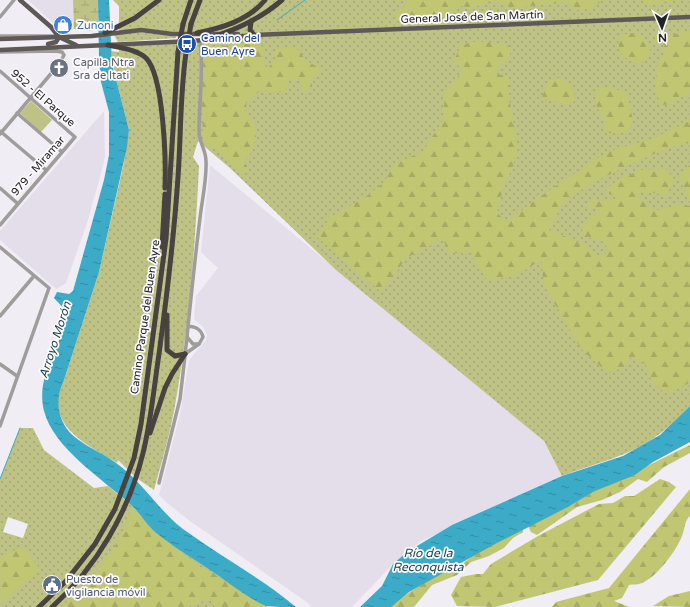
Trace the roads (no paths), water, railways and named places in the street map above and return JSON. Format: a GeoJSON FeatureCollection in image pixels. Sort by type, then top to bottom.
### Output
{"type":"FeatureCollection","features":[{"type":"Feature","properties":{"kind":"highway"},"geometry":{"type":"LineString","coordinates":[[105,33],[118,29],[159,0]]}},
{"type":"Feature","properties":{"kind":"highway","name":"Camino Parque del Buen Ayre"},"geometry":{"type":"LineString","coordinates":[[39,607],[66,581],[81,563],[107,524],[120,497],[129,471],[141,424],[160,283],[170,189],[172,121],[178,52],[183,24],[190,0]]}},
{"type":"Feature","properties":{"kind":"highway","name":"Camino Parque del Buen Ayre"},"geometry":{"type":"LineString","coordinates":[[52,607],[91,564],[110,536],[126,503],[143,452],[167,293],[174,227],[186,53],[191,24],[200,0]]}},
{"type":"Feature","properties":{"kind":"highway"},"geometry":{"type":"LineString","coordinates":[[197,33],[225,26],[242,19],[255,10],[265,0]]}},
{"type":"Feature","properties":{"kind":"highway"},"geometry":{"type":"LineString","coordinates":[[203,40],[226,33],[251,22],[282,0]]}},
{"type":"Feature","properties":{"kind":"highway"},"geometry":{"type":"LineString","coordinates":[[251,22],[250,30],[254,35]]}},
{"type":"Feature","properties":{"kind":"highway"},"geometry":{"type":"LineString","coordinates":[[108,45],[119,46],[142,55],[152,68],[164,135],[165,191],[160,283]]}},
{"type":"Feature","properties":{"kind":"highway"},"geometry":{"type":"LineString","coordinates":[[167,293],[166,347],[169,352],[175,356],[185,354]]}},
{"type":"Feature","properties":{"kind":"highway"},"geometry":{"type":"LineString","coordinates":[[143,452],[165,388],[185,354]]}},
{"type":"Feature","properties":{"kind":"main road"},"geometry":{"type":"LineString","coordinates":[[20,0],[51,27],[58,38],[79,46]]}},
{"type":"Feature","properties":{"kind":"main road","name":"General José de San Martín"},"geometry":{"type":"LineString","coordinates":[[119,46],[254,35],[690,17]]}},
{"type":"Feature","properties":{"kind":"main road","name":"General José de San Martín"},"geometry":{"type":"LineString","coordinates":[[118,29],[172,34],[226,33],[254,35]]}},
{"type":"Feature","properties":{"kind":"main road"},"geometry":{"type":"LineString","coordinates":[[0,38],[58,38],[92,36],[105,33]]}},
{"type":"Feature","properties":{"kind":"main road"},"geometry":{"type":"LineString","coordinates":[[0,51],[54,44],[58,38]]}},
{"type":"Feature","properties":{"kind":"main road"},"geometry":{"type":"LineString","coordinates":[[25,48],[108,45]]}},
{"type":"Feature","properties":{"kind":"street"},"geometry":{"type":"LineString","coordinates":[[0,17],[14,0]]}},
{"type":"Feature","properties":{"kind":"street"},"geometry":{"type":"LineString","coordinates":[[159,483],[180,399],[206,161],[199,138],[203,40]]}},
{"type":"Feature","properties":{"kind":"street"},"geometry":{"type":"LineString","coordinates":[[0,51],[55,51],[64,53],[60,63],[0,133],[46,170]]}},
{"type":"Feature","properties":{"kind":"street","name":"952 - El Parque"},"geometry":{"type":"LineString","coordinates":[[0,72],[74,137]]}},
{"type":"Feature","properties":{"kind":"street"},"geometry":{"type":"LineString","coordinates":[[17,113],[62,152]]}},
{"type":"Feature","properties":{"kind":"street","name":"979 - Miramar"},"geometry":{"type":"LineString","coordinates":[[0,225],[74,137]]}},
{"type":"Feature","properties":{"kind":"street"},"geometry":{"type":"LineString","coordinates":[[0,188],[18,203]]}},
{"type":"Feature","properties":{"kind":"street"},"geometry":{"type":"LineString","coordinates":[[0,247],[49,288],[0,426]]}},
{"type":"Feature","properties":{"kind":"street"},"geometry":{"type":"LineString","coordinates":[[0,316],[34,276]]}},
{"type":"Feature","properties":{"kind":"street"},"geometry":{"type":"LineString","coordinates":[[185,354],[199,344],[203,338],[202,333],[197,328],[188,326]]}},
{"type":"Feature","properties":{"kind":"street"},"geometry":{"type":"LineString","coordinates":[[187,337],[193,344],[199,344]]}},
{"type":"Feature","properties":{"kind":"street"},"geometry":{"type":"LineString","coordinates":[[0,364],[17,376]]}},
{"type":"Feature","properties":{"kind":"water","name":"Arroyo Morón"},"geometry":{"type":"Polygon","coordinates":[[[98,0],[109,0],[112,64],[129,130],[127,147],[99,272],[59,394],[58,405],[60,416],[69,432],[81,442],[110,459],[125,470],[183,529],[269,586],[296,607],[266,606],[258,602],[161,537],[131,505],[69,451],[49,425],[44,411],[42,398],[43,385],[50,361],[65,325],[68,313],[54,298],[57,292],[69,294],[73,291],[104,180],[109,155],[109,112],[101,82],[99,58],[98,0]]]}},
{"type":"Feature","properties":{"kind":"water","name":"Río de la Reconquista"},"geometry":{"type":"Polygon","coordinates":[[[690,406],[690,442],[653,462],[635,475],[595,491],[568,507],[495,544],[409,592],[391,607],[360,607],[382,586],[393,564],[407,552],[452,525],[562,476],[623,456],[660,435],[690,406]]]}},
{"type":"Feature","properties":{"kind":"waterway"},"geometry":{"type":"LineString","coordinates":[[277,20],[305,0]]}},
{"type":"Feature","properties":{"kind":"waterway"},"geometry":{"type":"LineString","coordinates":[[0,479],[20,428]]}},
{"type":"Feature","properties":{"kind":"place","name":"Zunoni"},"geometry":{"type":"Point","coordinates":[63,25]}},
{"type":"Feature","properties":{"kind":"place","name":"Camino del Buen Ayre"},"geometry":{"type":"Point","coordinates":[187,44]}},
{"type":"Feature","properties":{"kind":"place","name":"Capilla Ntra Sra de Itati"},"geometry":{"type":"Point","coordinates":[59,68]}},
{"type":"Feature","properties":{"kind":"place","name":"Puesto de vigilancia móvil"},"geometry":{"type":"Point","coordinates":[52,585]}}]}
